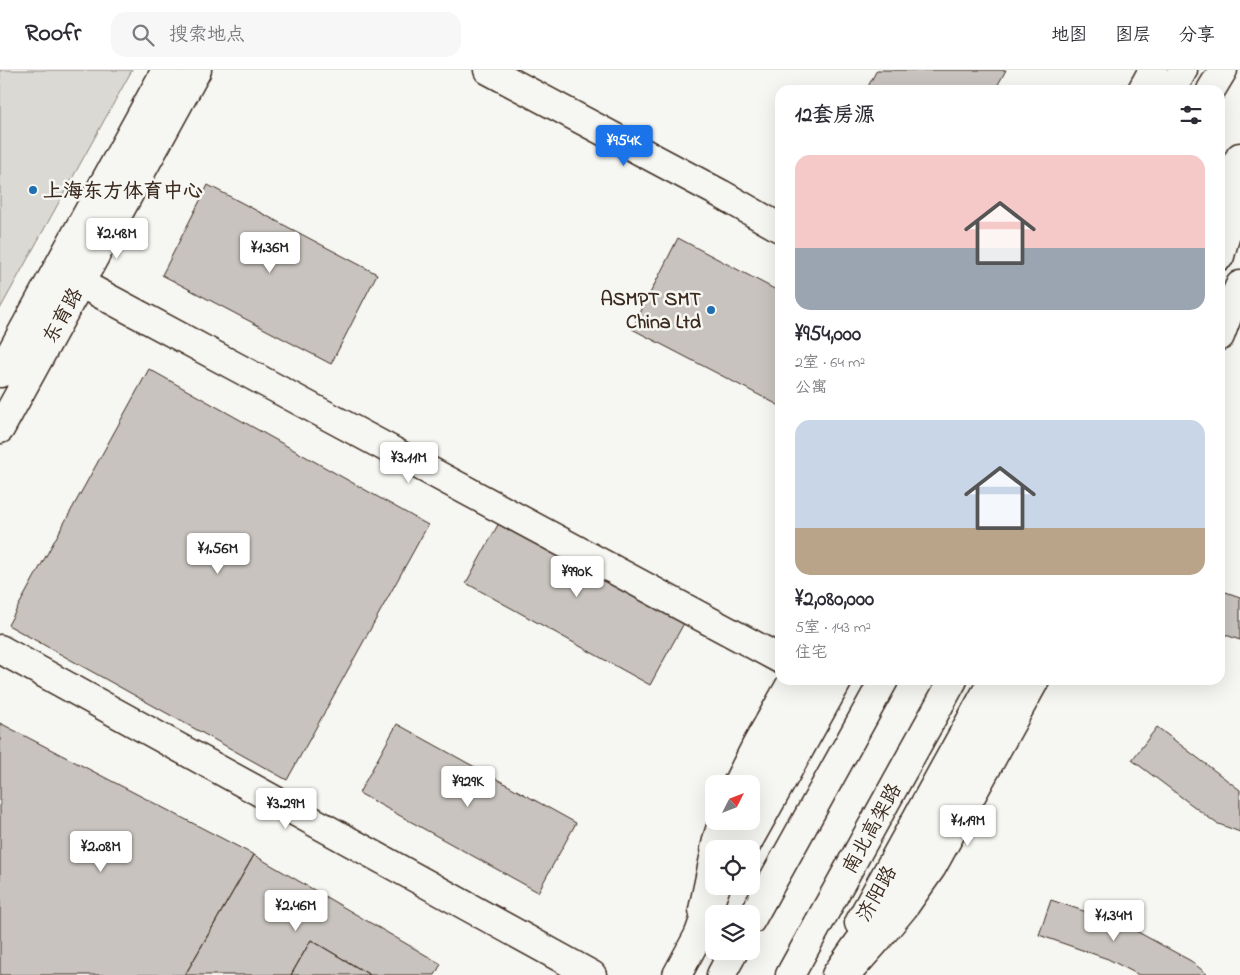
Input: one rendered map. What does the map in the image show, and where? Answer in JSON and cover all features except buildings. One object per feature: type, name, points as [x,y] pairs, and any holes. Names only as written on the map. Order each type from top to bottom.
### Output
[{"type":"main road","name":"东育路","points":[[0,373],[166,70]]},
{"type":"main road","name":"东育路","points":[[0,429],[197,70]]},
{"type":"main road","points":[[488,70],[721,194],[775,225]]},
{"type":"main road","points":[[1145,85],[1153,70]]},
{"type":"main road","points":[[1175,85],[1183,70]]},
{"type":"main road","points":[[1214,85],[1223,70]]},
{"type":"main road","points":[[1225,184],[1240,157]]},
{"type":"main road","points":[[1225,237],[1240,180]]},
{"type":"main road","points":[[1225,254],[1240,226]]},
{"type":"main road","points":[[55,272],[80,283],[775,656]]},
{"type":"main road","points":[[1225,323],[1240,286]]},
{"type":"main road","points":[[0,649],[592,975]]},
{"type":"main road","points":[[742,775],[790,685]]},
{"type":"main road","points":[[760,786],[815,685]]},
{"type":"main road","points":[[749,840],[835,685]]},
{"type":"main road","points":[[759,905],[881,685]]},
{"type":"main road","name":"南北高架路","points":[[790,975],[950,685]]},
{"type":"main road","name":"济阳路","points":[[830,975],[990,685]]},
{"type":"main road","points":[[836,975],[914,860],[1008,685]]},
{"type":"main road","points":[[845,975],[893,921],[932,868],[1032,685]]},
{"type":"main road","points":[[699,934],[707,895]]},
{"type":"main road","points":[[699,934],[713,895]]},
{"type":"main road","points":[[677,975],[719,895]]},
{"type":"main road","points":[[721,975],[729,960]]},
{"type":"shaded area","name":"上海东方体育中心","points":[[0,70],[132,70],[0,309]]},
{"type":"place","name":"上海东方体育中心","points":[[33,190]]},
{"type":"place","name":"ASMPT SMT China Ltd","points":[[711,310]]}]
